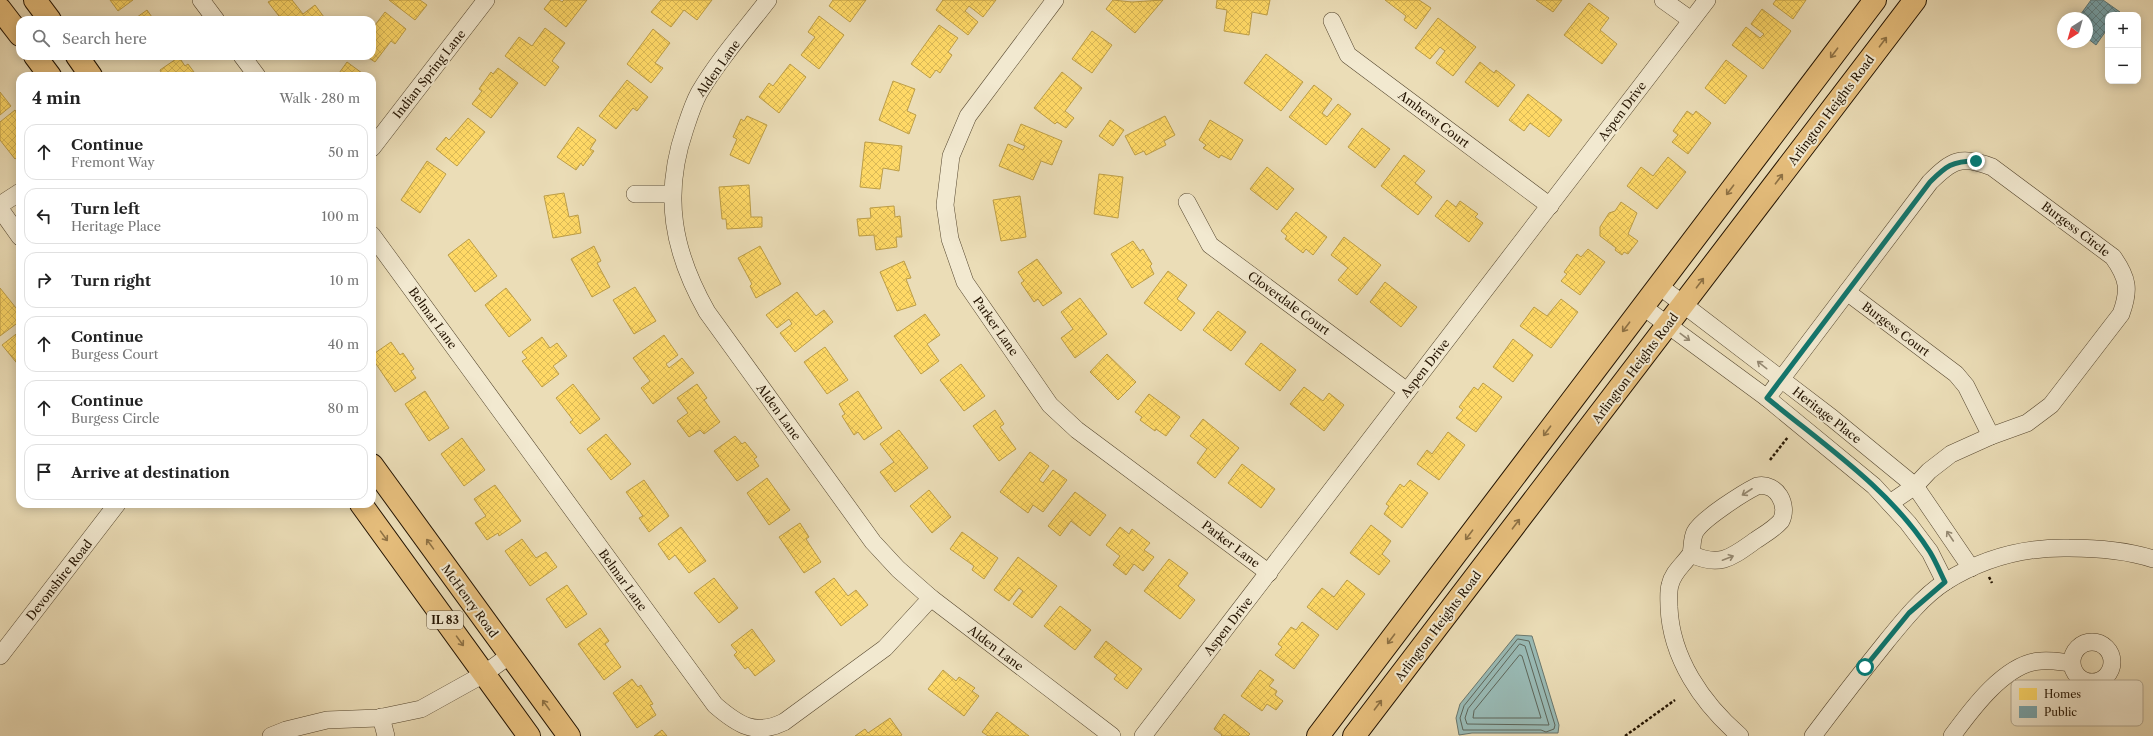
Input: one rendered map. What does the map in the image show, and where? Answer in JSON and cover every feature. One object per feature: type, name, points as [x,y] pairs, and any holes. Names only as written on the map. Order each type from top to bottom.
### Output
[{"type":"main road","points":[[35,0],[47,16]]},
{"type":"main road","points":[[1318,736],[1875,0]]},
{"type":"main road","name":"Arlington Heights Road","points":[[1354,736],[1914,0]]},
{"type":"main road","points":[[0,9],[16,30]]},
{"type":"main road","points":[[38,60],[47,72]]},
{"type":"main road","points":[[79,60],[88,72]]},
{"type":"main road","name":"McHenry Road","points":[[376,471],[569,736]]},
{"type":"main road","name":"IL 83","points":[[364,508],[529,736]]},
{"type":"street","points":[[201,0],[213,16]]},
{"type":"street","name":"Indian Spring Lane","points":[[376,143],[486,0]]},
{"type":"street","name":"Alden Lane","points":[[768,0],[699,94],[676,153],[671,194],[674,228],[681,257],[694,288],[707,312],[873,542],[898,569],[931,598],[1112,736]]},
{"type":"street","name":"Parker Lane","points":[[1055,0],[968,116],[951,156],[945,205],[950,238],[965,282],[1056,410],[1077,430],[1269,573]]},
{"type":"street","points":[[1663,0],[1691,20]]},
{"type":"street","name":"Aspen Drive","points":[[1143,736],[1707,0]]},
{"type":"street","name":"Amherst Court","points":[[1332,21],[1348,55],[1550,206]]},
{"type":"street","points":[[245,60],[254,72]]},
{"type":"street","name":"Burgess Circle","points":[[1848,292],[1930,182],[1947,166],[1962,161],[1976,161],[1992,167],[2113,257],[2122,270],[2127,284],[2127,299],[2121,314],[2051,405],[2027,423],[1991,436],[1951,454],[1929,470],[1915,486],[1890,503]]},
{"type":"street","points":[[635,194],[671,194]]},
{"type":"street","points":[[0,205],[16,195]]},
{"type":"street","name":"Cloverdale Court","points":[[1187,202],[1210,245],[1407,391]]},
{"type":"street","points":[[0,209],[16,228]]},
{"type":"street","name":"Belmar Lane","points":[[376,240],[715,706],[751,733],[772,728],[784,722],[885,648],[931,598]]},
{"type":"street","name":"Heritage Place","points":[[1658,285],[1782,380],[1915,486],[1971,568]]},
{"type":"street","points":[[1767,398],[1848,292]]},
{"type":"street","name":"Burgess Court","points":[[1848,292],[1956,374],[1966,386],[1991,436]]},
{"type":"street","name":"Heritage Place","points":[[1642,306],[1767,398],[1874,486],[1890,503],[1930,552],[1945,582]]},
{"type":"street","points":[[1691,554],[1700,558],[1716,561],[1732,557],[1781,521],[1784,508],[1780,496],[1767,486],[1757,486],[1698,527],[1692,538],[1691,554],[1678,568],[1669,587],[1669,614],[1674,638],[1685,666],[1700,693],[1713,711],[1740,736]]},
{"type":"street","name":"Devonshire Road","points":[[0,656],[114,508]]},
{"type":"street","points":[[1813,736],[1909,613],[1945,582],[1971,568],[1989,559],[2019,551],[2054,547],[2100,548],[2138,554],[2153,559]]},
{"type":"street","points":[[271,736],[286,730],[327,720],[382,717],[421,709],[484,674],[510,656]]},
{"type":"street","points":[[1952,736],[1994,685],[2017,668],[2039,661],[2071,663]]},
{"type":"street","points":[[382,717],[386,736]]},
{"type":"path","points":[[1770,460],[1788,436]]},
{"type":"path","points":[[1625,736],[1675,700]]},
{"type":"water","points":[[1516,635],[1532,636],[1559,725],[1558,733],[1472,733],[1459,735],[1456,718],[1460,704]]},
{"type":"building: Homes","points":[[110,0],[133,0],[118,11]]},
{"type":"building: Homes","points":[[272,0],[292,0],[303,14],[315,5],[323,16],[279,16],[268,2]]},
{"type":"building: Homes","points":[[389,0],[420,0],[427,5],[415,20]]},
{"type":"building: Homes","points":[[551,0],[559,0],[562,2],[564,0],[587,0],[566,27],[544,9]]},
{"type":"building: Homes","points":[[661,0],[712,0],[697,20],[684,10],[671,27],[651,12]]},
{"type":"building: Homes","points":[[833,0],[866,0],[850,22],[829,6]]},
{"type":"building: Homes","points":[[943,0],[996,0],[983,17],[969,6],[965,11],[978,22],[968,35],[936,10]]},
{"type":"building: Homes","points":[[1113,0],[1132,2],[1163,0],[1135,33],[1106,9]]},
{"type":"building: Homes","points":[[1217,0],[1270,0],[1267,15],[1252,12],[1249,35],[1224,31],[1227,10],[1216,8]]},
{"type":"building: Homes","points":[[1385,0],[1419,0],[1431,8],[1416,29],[1404,20],[1406,16]]},
{"type":"building: Homes","points":[[1536,0],[1562,0],[1553,12]]},
{"type":"building: Homes","points":[[1776,0],[1806,0],[1793,19],[1773,4]]},
{"type":"building: Homes","points":[[1589,3],[1609,18],[1600,30],[1617,44],[1602,64],[1564,35]]},
{"type":"building: Homes","points":[[1762,9],[1791,31],[1763,69],[1732,45],[1746,27],[1760,38],[1764,34],[1751,24]]},
{"type":"building: Homes","points":[[147,10],[151,16],[139,16]]},
{"type":"building: Homes","points":[[385,12],[406,29],[395,44],[391,41],[375,62],[372,60],[376,60],[376,24]]},
{"type":"building: Homes","points":[[819,16],[844,35],[819,69],[801,55],[815,37],[808,32]]},
{"type":"building: Homes","points":[[1438,18],[1476,47],[1453,76],[1436,63],[1445,51],[1440,47],[1430,59],[1415,48]]},
{"type":"building: Homes","points":[[939,25],[958,38],[948,52],[952,55],[940,73],[936,70],[930,78],[911,64]]},
{"type":"building: Homes","points":[[545,28],[565,43],[552,61],[559,67],[545,86],[505,56],[519,37],[532,46]]},
{"type":"building: Homes","points":[[653,29],[670,43],[655,63],[663,68],[651,83],[627,64]]},
{"type":"building: Homes","points":[[1092,31],[1112,45],[1092,73],[1072,59]]},
{"type":"building: Homes","points":[[1266,54],[1303,82],[1281,111],[1244,83]]},
{"type":"building: Homes","points":[[175,60],[181,60],[185,66],[188,64],[194,72],[161,72],[160,70]]},
{"type":"building: Homes","points":[[1726,60],[1747,76],[1725,104],[1705,88]]},
{"type":"building: Homes","points":[[347,62],[361,72],[340,72]]},
{"type":"building: Homes","points":[[1480,62],[1494,73],[1496,70],[1515,85],[1498,107],[1465,82]]},
{"type":"building: Homes","points":[[790,64],[806,77],[779,113],[759,97],[769,83],[773,86]]},
{"type":"building: Homes","points":[[498,68],[518,83],[491,118],[472,104],[482,91],[479,89],[491,72],[493,74]]},
{"type":"building: Homes","points":[[1062,72],[1082,88],[1065,111],[1074,118],[1066,128],[1057,122],[1055,124],[1034,108]]},
{"type":"building: Homes","points":[[627,80],[648,97],[637,111],[633,108],[616,129],[599,116]]},
{"type":"building: Homes","points":[[893,81],[915,89],[907,111],[916,115],[909,134],[879,120]]},
{"type":"building: Homes","points":[[1314,85],[1332,99],[1322,113],[1327,117],[1338,104],[1351,114],[1326,145],[1289,117]]},
{"type":"building: Homes","points":[[0,92],[11,106],[0,115]]},
{"type":"building: Homes","points":[[1528,94],[1562,120],[1549,137],[1530,123],[1524,131],[1509,120]]},
{"type":"building: Homes","points":[[15,110],[15,159],[0,140],[0,122]]},
{"type":"building: Homes","points":[[1687,111],[1693,115],[1696,111],[1711,123],[1688,154],[1672,142],[1678,135],[1673,131]]},
{"type":"building: Homes","points":[[747,116],[767,125],[749,164],[730,155],[737,139],[733,137],[741,119],[744,121]]},
{"type":"building: Homes","points":[[1165,116],[1175,135],[1164,141],[1166,145],[1146,155],[1144,151],[1135,155],[1125,136]]},
{"type":"building: Homes","points":[[468,118],[485,132],[457,166],[436,149],[446,137],[449,140]]},
{"type":"building: Homes","points":[[1110,120],[1124,130],[1113,146],[1099,136]]},
{"type":"building: Homes","points":[[1210,120],[1243,140],[1231,160],[1221,155],[1219,158],[1203,148],[1206,145],[1199,140]]},
{"type":"building: Homes","points":[[1021,124],[1062,141],[1052,165],[1041,161],[1033,180],[999,166],[1008,144],[1023,150],[1025,146],[1014,141]]},
{"type":"building: Homes","points":[[578,127],[596,140],[590,149],[594,151],[583,166],[581,163],[576,170],[557,157]]},
{"type":"building: Homes","points":[[1362,128],[1390,149],[1375,168],[1348,147]]},
{"type":"building: Homes","points":[[865,142],[902,146],[899,171],[883,168],[880,189],[860,187]]},
{"type":"building: Homes","points":[[1404,155],[1425,171],[1415,183],[1432,197],[1418,215],[1381,186]]},
{"type":"building: Homes","points":[[1668,157],[1686,172],[1657,209],[1627,186],[1641,167],[1653,176]]},
{"type":"building: Homes","points":[[427,161],[446,174],[420,213],[401,200]]},
{"type":"building: Homes","points":[[1267,167],[1294,189],[1277,210],[1250,189]]},
{"type":"building: Homes","points":[[1099,174],[1123,177],[1118,218],[1094,214]]},
{"type":"building: Homes","points":[[749,185],[751,217],[762,217],[762,227],[727,229],[726,219],[722,219],[719,187]]},
{"type":"building: Homes","points":[[564,193],[569,217],[578,215],[581,233],[553,238],[544,196]]},
{"type":"building: Homes","points":[[1020,196],[1026,237],[1001,241],[993,200]]},
{"type":"building: Homes","points":[[1447,200],[1456,207],[1460,201],[1478,214],[1475,217],[1483,223],[1469,242],[1435,216]]},
{"type":"building: Homes","points":[[1621,202],[1637,213],[1628,234],[1638,241],[1628,254],[1624,252],[1622,255],[1615,250],[1616,248],[1600,236],[1600,227],[1609,213],[1615,211]]},
{"type":"building: Homes","points":[[894,206],[895,217],[900,216],[902,237],[896,237],[897,247],[876,250],[874,235],[859,236],[857,219],[871,218],[870,208]]},
{"type":"building: Homes","points":[[1296,212],[1327,237],[1313,255],[1306,249],[1303,253],[1285,239],[1287,236],[1281,231]]},
{"type":"building: Homes","points":[[1344,237],[1381,265],[1357,295],[1338,280],[1348,268],[1331,255]]},
{"type":"building: Homes","points":[[469,239],[497,276],[475,292],[448,255]]},
{"type":"building: Homes","points":[[1133,241],[1140,251],[1143,249],[1152,264],[1150,266],[1154,274],[1132,288],[1111,254]]},
{"type":"building: Homes","points":[[594,246],[601,261],[597,263],[610,287],[592,297],[571,259]]},
{"type":"building: Homes","points":[[760,246],[781,284],[756,298],[750,286],[752,284],[738,258]]},
{"type":"building: Homes","points":[[1588,249],[1605,262],[1580,295],[1561,281],[1567,274],[1564,272],[1577,254],[1581,257]]},
{"type":"building: Homes","points":[[1037,259],[1062,293],[1043,306],[1038,299],[1034,302],[1021,283],[1024,281],[1018,272]]},
{"type":"building: Homes","points":[[904,261],[911,278],[906,279],[916,305],[897,311],[880,272]]},
{"type":"building: Homes","points":[[1168,271],[1187,285],[1177,299],[1195,313],[1181,331],[1144,303]]},
{"type":"building: Homes","points":[[1385,282],[1417,307],[1401,327],[1370,302]]},
{"type":"building: Homes","points":[[635,287],[656,321],[634,334],[613,300]]},
{"type":"building: Homes","points":[[0,288],[16,308],[16,324],[0,336]]},
{"type":"building: Homes","points":[[506,288],[531,320],[509,337],[485,305]]},
{"type":"building: Homes","points":[[797,292],[816,316],[824,310],[833,322],[795,352],[780,333],[792,324],[789,319],[777,328],[766,315]]},
{"type":"building: Homes","points":[[1080,298],[1107,334],[1075,358],[1061,338],[1073,329],[1061,312]]},
{"type":"building: Homes","points":[[1561,299],[1578,312],[1551,348],[1520,326],[1534,307],[1547,316]]},
{"type":"building: Homes","points":[[1218,311],[1246,332],[1231,351],[1203,330]]},
{"type":"building: Homes","points":[[925,314],[940,335],[927,344],[939,361],[921,374],[894,336]]},
{"type":"building: Homes","points":[[16,334],[16,362],[2,345]]},
{"type":"building: Homes","points":[[664,335],[678,355],[666,364],[669,368],[682,358],[694,373],[653,404],[641,388],[650,381],[633,358]]},
{"type":"building: Homes","points":[[542,337],[550,348],[557,343],[567,356],[553,366],[559,374],[542,387],[522,361],[527,358],[522,352]]},
{"type":"building: Homes","points":[[1513,339],[1533,355],[1513,382],[1493,367]]},
{"type":"building: Homes","points":[[391,342],[400,355],[403,353],[414,369],[411,371],[416,378],[395,392],[376,364],[376,352]]},
{"type":"building: Homes","points":[[1261,343],[1296,370],[1280,391],[1245,364]]},
{"type":"building: Homes","points":[[825,347],[848,380],[827,394],[804,362]]},
{"type":"building: Homes","points":[[1107,354],[1136,382],[1118,400],[1090,372]]},
{"type":"building: Homes","points":[[961,364],[985,396],[964,411],[940,380]]},
{"type":"building: Homes","points":[[1483,383],[1502,397],[1476,432],[1456,418],[1463,410],[1459,407],[1474,387],[1478,390]]},
{"type":"building: Homes","points":[[573,384],[600,419],[580,434],[570,422],[573,420],[556,398]]},
{"type":"building: Homes","points":[[697,384],[707,398],[704,400],[720,422],[704,434],[700,430],[689,437],[677,421],[688,413],[677,398]]},
{"type":"building: Homes","points":[[1304,387],[1323,401],[1329,393],[1344,405],[1324,431],[1290,404]]},
{"type":"building: Homes","points":[[425,391],[449,428],[429,441],[405,404]]},
{"type":"building: Homes","points":[[858,391],[882,428],[864,440],[858,432],[854,435],[842,416],[845,414],[839,404]]},
{"type":"building: Homes","points":[[1149,394],[1180,417],[1166,436],[1156,429],[1155,431],[1140,420],[1142,417],[1135,412]]},
{"type":"building: Homes","points":[[995,410],[1004,424],[1000,427],[1016,449],[999,461],[973,426]]},
{"type":"building: Homes","points":[[1203,419],[1239,448],[1215,478],[1197,463],[1207,449],[1190,436]]},
{"type":"building: Homes","points":[[899,430],[928,468],[895,492],[880,472],[894,462],[880,444]]},
{"type":"building: Homes","points":[[1448,432],[1465,445],[1439,480],[1417,464],[1427,450],[1432,454]]},
{"type":"building: Homes","points":[[606,434],[631,464],[611,480],[587,449]]},
{"type":"building: Homes","points":[[735,436],[742,444],[745,442],[757,457],[754,459],[759,466],[737,481],[714,451]]},
{"type":"building: Homes","points":[[462,438],[485,470],[464,486],[441,454]]},
{"type":"building: Homes","points":[[1030,452],[1049,466],[1039,480],[1043,483],[1053,470],[1067,480],[1043,512],[1033,505],[1028,513],[1000,492]]},
{"type":"building: Homes","points":[[1242,464],[1275,489],[1261,508],[1228,483]]},
{"type":"building: Homes","points":[[767,478],[790,510],[769,525],[747,493]]},
{"type":"building: Homes","points":[[644,480],[669,516],[649,532],[639,518],[643,516],[626,492]]},
{"type":"building: Homes","points":[[1410,480],[1428,493],[1402,528],[1384,514],[1389,506],[1386,504],[1400,484],[1404,487]]},
{"type":"building: Homes","points":[[495,485],[521,521],[499,536],[498,533],[487,540],[475,523],[486,516],[474,499]]},
{"type":"building: Homes","points":[[929,490],[951,517],[932,533],[910,506]]},
{"type":"building: Homes","points":[[1075,492],[1106,515],[1090,536],[1071,521],[1060,536],[1048,526]]},
{"type":"building: Homes","points":[[800,523],[809,537],[806,539],[821,562],[804,573],[779,537]]},
{"type":"building: Homes","points":[[1371,525],[1391,541],[1382,554],[1390,561],[1379,575],[1350,553]]},
{"type":"building: Homes","points":[[681,527],[706,561],[689,573],[675,555],[669,560],[658,544]]},
{"type":"building: Homes","points":[[1120,527],[1129,534],[1132,529],[1150,543],[1144,550],[1154,557],[1143,571],[1134,564],[1126,575],[1113,565],[1120,556],[1106,545]]},
{"type":"building: Homes","points":[[962,532],[998,558],[984,579],[972,570],[974,566],[950,549]]},
{"type":"building: Homes","points":[[522,539],[536,558],[546,552],[557,567],[530,586],[505,551]]},
{"type":"building: Homes","points":[[1018,557],[1057,586],[1032,618],[1013,604],[1023,591],[1019,588],[1009,601],[994,590]]},
{"type":"building: Homes","points":[[1169,559],[1188,573],[1178,586],[1195,600],[1180,619],[1144,591]]},
{"type":"building: Homes","points":[[714,578],[738,608],[719,623],[694,593]]},
{"type":"building: Homes","points":[[834,578],[848,596],[856,590],[868,605],[841,626],[815,592]]},
{"type":"building: Homes","points":[[1347,580],[1365,594],[1337,630],[1307,607],[1322,588],[1334,597]]},
{"type":"building: Homes","points":[[567,585],[587,614],[566,628],[546,599]]},
{"type":"building: Homes","points":[[1060,606],[1091,630],[1075,650],[1044,626]]},
{"type":"building: Homes","points":[[1302,622],[1319,635],[1294,669],[1275,655],[1282,647],[1278,644],[1291,627],[1296,630]]},
{"type":"building: Homes","points":[[600,628],[609,641],[605,644],[621,667],[604,680],[578,644]]},
{"type":"building: Homes","points":[[752,629],[775,661],[755,676],[748,667],[745,669],[734,655],[737,652],[731,645]]},
{"type":"building: Homes","points":[[1106,641],[1142,669],[1127,689],[1114,679],[1117,675],[1094,657]]},
{"type":"building: Homes","points":[[943,670],[956,681],[959,677],[975,688],[972,691],[979,696],[964,716],[928,689]]},
{"type":"building: Homes","points":[[1260,670],[1274,680],[1269,686],[1277,691],[1275,695],[1283,701],[1276,710],[1267,704],[1262,711],[1241,696]]},
{"type":"building: Homes","points":[[632,679],[638,687],[641,685],[653,704],[650,705],[656,715],[637,728],[613,693]]},
{"type":"building: Homes","points":[[997,712],[1029,736],[988,736],[982,732]]},
{"type":"building: Homes","points":[[1224,714],[1250,734],[1248,736],[1221,736],[1222,735],[1214,729]]},
{"type":"building: Homes","points":[[890,718],[902,735],[855,736],[865,729],[868,733]]},
{"type":"building: Homes","points":[[662,730],[667,736],[654,736]]},
{"type":"building: Public","points":[[2091,0],[2103,0],[2120,12],[2105,12],[2105,32],[2096,45],[2093,43],[2093,12],[2082,12]]},
{"type":"route","points":[[1865,667],[1909,613],[1945,582],[1930,552],[1908,523],[1874,486],[1767,398],[1930,182],[1947,166],[1962,161],[1976,161]]}]
